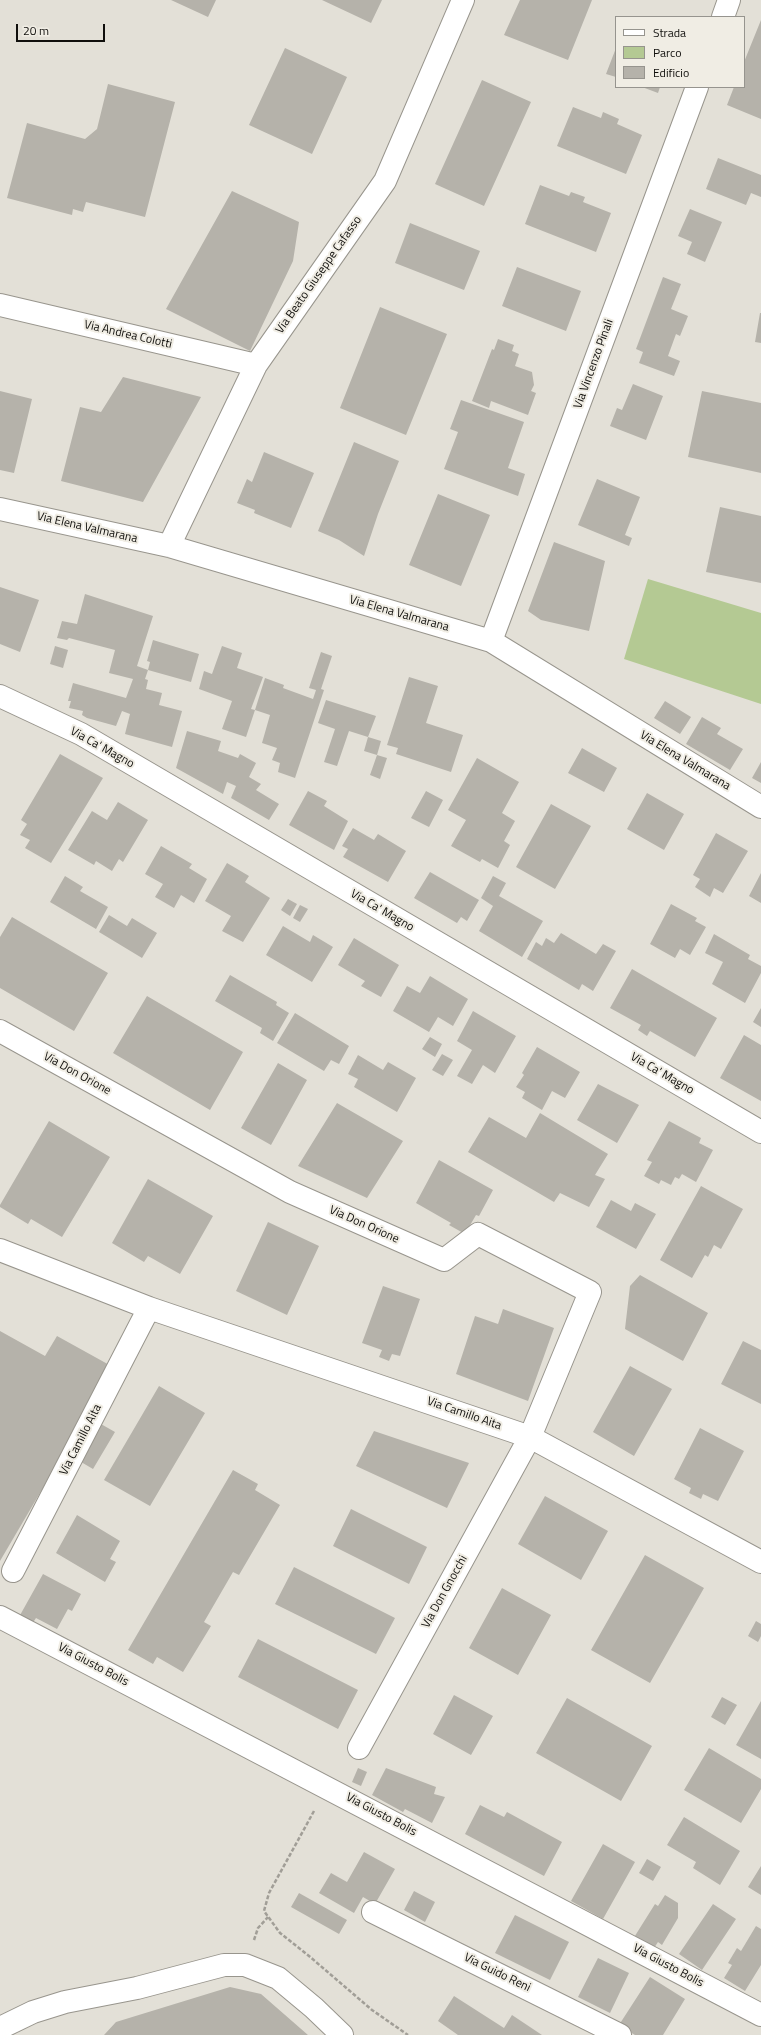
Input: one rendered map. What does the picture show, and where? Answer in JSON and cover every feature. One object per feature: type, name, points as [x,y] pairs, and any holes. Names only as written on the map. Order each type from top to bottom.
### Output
[{"type":"street","name":"Via Beato Giuseppe Cafasso","points":[[169,546],[256,365],[385,181],[463,0]]},
{"type":"street","points":[[723,16],[729,0]]},
{"type":"street","name":"Via Vincenzo Pinali","points":[[491,641],[697,88]]},
{"type":"street","name":"Via Andrea Colotti","points":[[0,305],[256,365]]},
{"type":"street","name":"Via Elena Valmarana","points":[[0,509],[169,546],[491,641],[761,807]]},
{"type":"street","name":"Via Ca' Magno","points":[[0,696],[81,734],[761,1132]]},
{"type":"street","name":"Via Don Orione","points":[[0,1031],[290,1192],[444,1260],[478,1234],[590,1292],[530,1437]]},
{"type":"street","name":"Via Camillo Aita","points":[[0,1250],[149,1308],[530,1437],[761,1562]]},
{"type":"street","name":"Via Camillo Aita","points":[[14,1571],[149,1308]]},
{"type":"street","name":"Via Don Gnocchi","points":[[359,1748],[530,1437]]},
{"type":"street","name":"Via Giusto Bolis","points":[[0,1617],[761,2015]]},
{"type":"street","name":"Via Guido Reni","points":[[373,1912],[620,2035]]},
{"type":"street","points":[[0,2028],[33,2012],[64,2002],[137,1988],[224,1965],[245,1965],[278,1978],[314,2008],[342,2035]]},
{"type":"path","points":[[316,1807],[269,1893],[264,1911],[280,1933],[372,2010],[408,2035]]},
{"type":"path","points":[[252,1946],[258,1928],[268,1917]]},
{"type":"green space","points":[[648,579],[761,613],[761,704],[624,659]]},
{"type":"building","points":[[171,0],[216,0],[208,17]]},
{"type":"building","points":[[322,0],[382,0],[371,23]]},
{"type":"building","points":[[520,0],[592,0],[568,60],[504,35]]},
{"type":"building","points":[[761,20],[761,119],[727,105],[734,88],[745,88],[745,60]]},
{"type":"building","points":[[285,48],[347,77],[312,154],[249,125]]},
{"type":"building","points":[[615,51],[615,77],[606,74]]},
{"type":"building","points":[[482,80],[531,102],[484,206],[435,184]]},
{"type":"building","points":[[108,84],[175,102],[145,217],[86,202],[83,212],[73,209],[72,215],[7,198],[27,123],[85,139],[97,129]]},
{"type":"building","points":[[645,88],[660,88],[658,93]]},
{"type":"building","points":[[573,107],[601,118],[603,112],[619,119],[617,124],[642,135],[626,174],[557,146]]},
{"type":"building","points":[[718,158],[761,175],[761,197],[751,193],[746,205],[706,189]]},
{"type":"building","points":[[540,185],[569,196],[571,192],[585,197],[583,202],[611,213],[596,252],[525,224]]},
{"type":"building","points":[[232,191],[299,222],[293,261],[250,351],[166,309]]},
{"type":"building","points":[[690,209],[722,222],[705,262],[687,254],[692,242],[678,236]]},
{"type":"building","points":[[410,223],[480,251],[464,290],[395,263]]},
{"type":"building","points":[[517,267],[581,291],[566,331],[502,306]]},
{"type":"building","points":[[663,277],[681,284],[671,309],[688,316],[680,336],[676,334],[668,356],[680,361],[674,376],[639,363],[643,352],[636,349]]},
{"type":"building","points":[[380,307],[447,334],[406,435],[340,408]]},
{"type":"building","points":[[761,313],[761,343],[755,342]]},
{"type":"building","points":[[498,339],[514,345],[512,351],[519,354],[515,366],[532,372],[534,385],[531,391],[536,393],[528,415],[491,401],[489,408],[472,401],[492,349],[494,350]]},
{"type":"building","points":[[123,377],[201,397],[143,502],[61,481],[80,407],[101,412]]},
{"type":"building","points":[[633,384],[663,396],[646,440],[610,426],[617,408],[622,410]]},
{"type":"building","points":[[0,391],[32,399],[14,473],[0,470]]},
{"type":"building","points":[[702,391],[761,403],[761,473],[688,457]]},
{"type":"building","points":[[461,400],[524,422],[508,468],[525,474],[518,496],[444,469],[458,432],[450,429]]},
{"type":"building","points":[[354,442],[399,461],[378,514],[364,556],[339,540],[318,531]]},
{"type":"building","points":[[264,452],[314,473],[291,528],[254,513],[255,510],[237,503],[247,479],[252,482]]},
{"type":"building","points":[[597,479],[640,497],[625,535],[632,538],[629,546],[578,525]]},
{"type":"building","points":[[438,494],[490,515],[461,586],[409,565]]},
{"type":"building","points":[[720,507],[761,516],[761,583],[706,572]]},
{"type":"building","points":[[554,542],[605,561],[589,631],[541,620],[528,611]]},
{"type":"building","points":[[0,587],[39,600],[20,652],[0,644]]},
{"type":"building","points":[[85,594],[153,616],[137,666],[148,670],[145,679],[148,680],[146,689],[162,693],[159,705],[182,711],[172,747],[125,734],[130,714],[122,711],[116,726],[87,718],[82,715],[83,711],[69,708],[71,701],[68,701],[73,683],[126,698],[133,679],[109,673],[115,650],[69,638],[67,640],[57,638],[62,621],[77,624]]},
{"type":"building","points":[[153,640],[199,654],[191,682],[148,670],[150,662],[147,661]]},
{"type":"building","points":[[55,646],[68,650],[63,668],[50,664]]},
{"type":"building","points":[[222,646],[242,653],[237,668],[263,677],[251,709],[255,710],[246,737],[222,729],[232,701],[199,689],[204,671],[212,674]]},
{"type":"building","points":[[321,652],[332,656],[321,689],[324,690],[295,778],[278,772],[280,763],[272,760],[277,748],[262,743],[270,715],[255,710],[265,678],[284,685],[283,688],[313,699],[316,690],[309,688]]},
{"type":"building","points":[[409,677],[438,686],[426,723],[463,735],[451,772],[396,754],[398,748],[387,745]]},
{"type":"building","points":[[326,700],[376,716],[368,737],[349,731],[337,766],[324,762],[335,729],[318,723]]},
{"type":"building","points":[[665,701],[691,717],[680,734],[654,718]]},
{"type":"building","points":[[702,717],[721,728],[717,734],[743,749],[730,770],[686,744]]},
{"type":"building","points":[[187,731],[221,741],[218,751],[238,758],[240,754],[256,763],[249,777],[261,784],[256,790],[279,804],[269,820],[231,798],[236,786],[227,782],[223,794],[176,768]]},
{"type":"building","points":[[368,737],[381,741],[377,755],[364,751]]},
{"type":"building","points":[[582,748],[617,768],[604,792],[568,773]]},
{"type":"building","points":[[60,754],[103,778],[51,863],[25,848],[30,840],[20,835],[27,824],[21,820]]},
{"type":"building","points":[[377,755],[387,758],[380,779],[370,775]]},
{"type":"building","points":[[477,758],[519,782],[502,813],[515,821],[504,841],[510,845],[498,868],[482,859],[480,862],[451,846],[466,820],[448,810]]},
{"type":"building","points":[[761,762],[761,783],[752,778]]},
{"type":"building","points":[[308,791],[327,801],[324,806],[348,821],[334,850],[289,825]]},
{"type":"building","points":[[426,791],[443,800],[429,827],[411,818]]},
{"type":"building","points":[[647,793],[684,814],[664,850],[627,829]]},
{"type":"building","points":[[118,802],[148,820],[123,862],[119,859],[112,871],[96,861],[94,865],[68,850],[92,811],[107,820]]},
{"type":"building","points":[[551,804],[591,826],[555,889],[516,867]]},
{"type":"building","points":[[353,828],[374,840],[378,834],[406,851],[388,882],[343,857],[348,849],[342,846]]},
{"type":"building","points":[[716,833],[748,851],[723,893],[714,888],[710,897],[695,887],[700,879],[693,875]]},
{"type":"building","points":[[161,846],[192,864],[189,868],[207,879],[194,903],[181,895],[174,908],[155,897],[163,884],[145,874]]},
{"type":"building","points":[[227,863],[249,876],[245,882],[270,898],[243,942],[222,931],[231,916],[205,901]]},
{"type":"building","points":[[430,872],[479,900],[467,921],[461,917],[457,923],[414,898]]},
{"type":"building","points":[[761,873],[761,903],[749,896]]},
{"type":"building","points":[[65,876],[83,887],[80,891],[108,907],[96,929],[50,902]]},
{"type":"building","points":[[493,876],[506,883],[499,896],[543,921],[522,957],[479,931],[493,906],[481,898]]},
{"type":"building","points":[[288,899],[297,904],[290,916],[281,910]]},
{"type":"building","points":[[671,904],[697,918],[695,921],[706,927],[690,955],[680,949],[675,958],[650,944]]},
{"type":"building","points":[[300,905],[308,909],[300,922],[293,918]]},
{"type":"building","points":[[109,915],[127,926],[132,918],[157,933],[142,958],[99,932]]},
{"type":"building","points":[[12,917],[108,973],[74,1031],[0,988],[0,937]]},
{"type":"building","points":[[283,926],[310,942],[313,935],[333,947],[312,982],[266,955]]},
{"type":"building","points":[[561,933],[596,954],[603,944],[616,951],[593,991],[582,984],[579,990],[527,959],[536,942],[542,946],[546,938],[554,943]]},
{"type":"building","points":[[714,934],[750,955],[748,959],[761,966],[761,973],[745,1003],[712,984],[723,962],[705,953]]},
{"type":"building","points":[[354,938],[399,965],[381,997],[361,986],[365,981],[338,965]]},
{"type":"building","points":[[632,969],[717,1018],[695,1057],[650,1031],[647,1036],[638,1030],[641,1025],[610,1008]]},
{"type":"building","points":[[230,975],[277,1002],[276,1005],[289,1013],[273,1041],[260,1033],[262,1028],[215,1001]]},
{"type":"building","points":[[430,976],[468,999],[453,1026],[438,1017],[429,1032],[393,1011],[407,986],[420,993]]},
{"type":"building","points":[[147,996],[243,1052],[210,1110],[113,1053]]},
{"type":"building","points":[[761,1008],[761,1027],[753,1022]]},
{"type":"building","points":[[473,1011],[516,1036],[495,1073],[483,1065],[472,1084],[457,1076],[472,1050],[457,1041]]},
{"type":"building","points":[[295,1013],[349,1046],[339,1064],[331,1060],[324,1071],[277,1043]]},
{"type":"building","points":[[744,1035],[761,1045],[761,1101],[720,1078]]},
{"type":"building","points":[[430,1037],[442,1044],[435,1057],[422,1049]]},
{"type":"building","points":[[537,1047],[580,1072],[565,1098],[552,1091],[542,1110],[522,1098],[525,1092],[516,1087],[524,1075],[522,1073]]},
{"type":"building","points":[[442,1054],[453,1060],[443,1076],[432,1070]]},
{"type":"building","points":[[358,1055],[383,1070],[388,1062],[416,1078],[397,1112],[354,1087],[358,1079],[348,1074]]},
{"type":"building","points":[[278,1063],[307,1080],[271,1145],[241,1128]]},
{"type":"building","points":[[598,1084],[639,1105],[617,1143],[577,1120]]},
{"type":"building","points":[[337,1103],[403,1141],[367,1198],[298,1166]]},
{"type":"building","points":[[540,1113],[608,1154],[595,1175],[605,1179],[589,1207],[560,1193],[554,1202],[468,1152],[489,1117],[526,1138]]},
{"type":"building","points":[[49,1121],[110,1157],[62,1237],[31,1219],[28,1224],[0,1207]]},
{"type":"building","points":[[669,1121],[701,1138],[699,1143],[713,1150],[696,1182],[682,1174],[679,1179],[675,1177],[671,1185],[661,1180],[659,1184],[644,1176],[652,1162],[647,1160]]},
{"type":"building","points":[[439,1160],[493,1190],[479,1216],[476,1215],[465,1234],[449,1225],[451,1223],[416,1203]]},
{"type":"building","points":[[148,1179],[213,1216],[180,1274],[148,1256],[144,1262],[112,1243]]},
{"type":"building","points":[[701,1186],[743,1209],[721,1249],[714,1245],[708,1257],[705,1255],[692,1278],[660,1260]]},
{"type":"building","points":[[611,1200],[631,1211],[635,1203],[656,1214],[636,1249],[596,1227]]},
{"type":"building","points":[[268,1222],[319,1246],[287,1315],[236,1291]]},
{"type":"building","points":[[640,1275],[708,1313],[683,1361],[625,1329],[630,1286]]},
{"type":"building","points":[[383,1286],[420,1299],[400,1356],[392,1354],[389,1361],[379,1357],[382,1350],[362,1343]]},
{"type":"building","points":[[503,1309],[554,1328],[528,1401],[456,1374],[475,1316],[498,1324]]},
{"type":"building","points":[[0,1331],[45,1356],[57,1336],[113,1367],[85,1415],[115,1432],[93,1469],[64,1452],[0,1561]]},
{"type":"building","points":[[743,1341],[761,1350],[761,1404],[721,1384]]},
{"type":"building","points":[[630,1366],[672,1389],[634,1456],[593,1432]]},
{"type":"building","points":[[159,1386],[205,1413],[150,1506],[104,1480]]},
{"type":"building","points":[[700,1428],[744,1451],[718,1501],[703,1494],[701,1499],[689,1493],[691,1488],[674,1479]]},
{"type":"building","points":[[374,1431],[469,1463],[447,1508],[356,1466]]},
{"type":"building","points":[[233,1470],[258,1484],[255,1490],[280,1505],[239,1575],[233,1572],[204,1622],[211,1626],[183,1672],[157,1657],[153,1664],[128,1650]]},
{"type":"building","points":[[545,1496],[608,1531],[581,1580],[518,1544]]},
{"type":"building","points":[[351,1509],[427,1547],[409,1584],[333,1546]]},
{"type":"building","points":[[77,1515],[120,1541],[110,1559],[116,1562],[105,1582],[56,1553]]},
{"type":"building","points":[[645,1555],[704,1588],[650,1683],[591,1650]]},
{"type":"building","points":[[294,1567],[395,1618],[376,1654],[275,1604]]},
{"type":"building","points":[[43,1574],[81,1594],[72,1611],[68,1609],[57,1629],[36,1618],[32,1624],[19,1617]]},
{"type":"building","points":[[502,1588],[551,1615],[518,1675],[469,1648]]},
{"type":"building","points":[[756,1621],[761,1624],[761,1636],[758,1642],[748,1636]]},
{"type":"building","points":[[258,1639],[358,1690],[338,1729],[238,1677]]},
{"type":"building","points":[[454,1695],[493,1716],[471,1755],[433,1734]]},
{"type":"building","points":[[722,1697],[737,1705],[725,1725],[711,1717]]},
{"type":"building","points":[[567,1698],[652,1746],[621,1801],[536,1753]]},
{"type":"building","points":[[761,1701],[761,1759],[736,1745]]},
{"type":"building","points":[[709,1748],[761,1779],[761,1789],[741,1823],[684,1790]]},
{"type":"building","points":[[358,1768],[367,1772],[361,1786],[352,1782]]},
{"type":"building","points":[[386,1768],[436,1787],[434,1794],[445,1797],[432,1823],[405,1809],[403,1812],[372,1795]]},
{"type":"building","points":[[480,1805],[504,1817],[507,1812],[562,1842],[544,1876],[465,1834]]},
{"type":"building","points":[[684,1817],[740,1851],[720,1885],[693,1868],[696,1862],[667,1845]]},
{"type":"building","points":[[603,1844],[635,1862],[603,1919],[571,1901]]},
{"type":"building","points":[[364,1852],[395,1869],[375,1904],[363,1897],[354,1913],[319,1893],[331,1873],[347,1882]]},
{"type":"building","points":[[647,1859],[661,1867],[653,1881],[639,1873]]},
{"type":"building","points":[[761,1866],[761,1895],[748,1887]]},
{"type":"building","points":[[414,1891],[435,1902],[425,1922],[404,1910]]},
{"type":"building","points":[[299,1893],[347,1920],[339,1934],[291,1907]]},
{"type":"building","points":[[665,1895],[678,1903],[678,1918],[662,1945],[658,1942],[652,1951],[633,1939],[655,1904],[658,1906]]},
{"type":"building","points":[[713,1904],[736,1919],[702,1970],[679,1954]]},
{"type":"building","points":[[515,1915],[569,1942],[550,1980],[495,1953]]},
{"type":"building","points":[[756,1926],[761,1929],[761,1965],[745,1991],[724,1978],[732,1965],[728,1963],[737,1948],[741,1951]]},
{"type":"building","points":[[598,1958],[629,1973],[610,2013],[578,1997]]},
{"type":"building","points":[[650,1977],[685,1999],[663,2035],[635,2035],[619,2025]]},
{"type":"building","points":[[230,1987],[261,1994],[308,2035],[104,2035],[116,2022]]},
{"type":"building","points":[[454,1996],[504,2028],[512,2015],[542,2035],[458,2035],[438,2021]]}]
